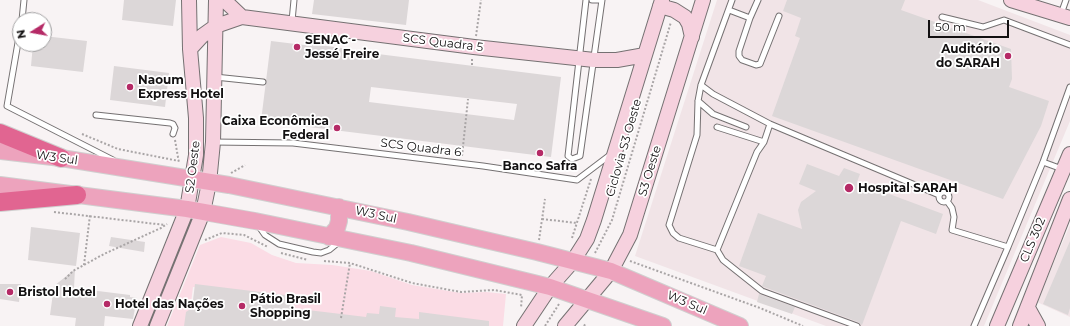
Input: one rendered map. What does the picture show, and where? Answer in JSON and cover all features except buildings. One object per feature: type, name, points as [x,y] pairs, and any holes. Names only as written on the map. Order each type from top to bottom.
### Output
[{"type":"highway","points":[[0,133],[61,158]]},
{"type":"highway","points":[[0,202],[77,195]]},
{"type":"main road","name":"S2 Oeste","points":[[140,326],[180,208],[186,178],[196,155],[197,124],[190,49],[189,0]]},
{"type":"main road","name":"S2 Oeste","points":[[157,326],[203,212],[209,182],[213,142],[216,0]]},
{"type":"main road","points":[[224,0],[242,17]]},
{"type":"main road","name":"S3 Oeste","points":[[565,326],[586,300],[612,272],[630,235],[703,0]]},
{"type":"main road","points":[[1011,0],[1065,17]]},
{"type":"main road","points":[[523,319],[573,261],[587,238],[646,56],[661,3],[685,17],[689,24],[692,37]]},
{"type":"main road","name":"SCS Quadra 5","points":[[190,49],[202,36],[216,26],[242,17],[474,47],[594,60],[617,60],[646,56]]},
{"type":"main road","name":"W3 Sul","points":[[0,151],[61,158],[209,182],[339,207],[589,264],[612,272],[740,326]]},
{"type":"main road","name":"CLS 302","points":[[997,326],[1070,154]]},
{"type":"main road","points":[[0,185],[180,208],[256,221],[411,253],[550,287],[664,326]]},
{"type":"main road","name":"CLS 302","points":[[1020,326],[1070,199]]},
{"type":"main road","points":[[335,238],[339,221],[339,207]]},
{"type":"main road","points":[[1028,308],[1038,326]]},
{"type":"lane","points":[[23,12],[24,0]]},
{"type":"lane","points":[[291,24],[294,0]]},
{"type":"lane","points":[[586,0],[568,156],[572,159],[580,156],[602,0],[592,0]]},
{"type":"lane","points":[[732,0],[701,85],[698,101],[697,135],[669,225],[673,233],[679,238],[717,250],[723,260],[762,292],[858,326]]},
{"type":"lane","points":[[758,0],[750,18],[739,51],[739,56],[742,60],[756,65],[760,64],[779,16]]},
{"type":"lane","points":[[1065,17],[1066,0]]},
{"type":"lane","points":[[729,10],[750,18]]},
{"type":"lane","points":[[942,17],[983,28],[1004,20],[1070,45]]},
{"type":"lane","points":[[16,52],[7,106],[132,169]]},
{"type":"lane","points":[[214,76],[263,82]]},
{"type":"lane","points":[[701,85],[713,94],[770,124],[939,195],[943,192],[948,194],[949,198],[947,202],[952,208],[954,217],[952,230],[1008,247]]},
{"type":"lane","points":[[974,326],[1043,162],[1070,87]]},
{"type":"lane","points":[[698,101],[713,114],[746,127]]},
{"type":"lane","points":[[96,115],[170,123],[173,124],[175,128],[173,134]]},
{"type":"lane","points":[[717,250],[757,152],[764,142],[770,124]]},
{"type":"lane","points":[[717,127],[764,142]]},
{"type":"lane","name":"SCS Quadra 6","points":[[213,142],[293,143],[461,163],[577,180],[616,151]]},
{"type":"lane","points":[[1043,162],[1063,170]]},
{"type":"path","points":[[472,65],[481,0]]},
{"type":"path","name":"Ciclovia S3 Oeste","points":[[589,264],[612,220],[674,10]]},
{"type":"path","points":[[461,163],[468,99]]},
{"type":"path","points":[[80,134],[118,149],[179,161]]},
{"type":"path","points":[[173,134],[179,161],[186,178]]},
{"type":"path","points":[[537,252],[545,199]]},
{"type":"path","points":[[66,279],[72,271],[166,225],[180,208]]},
{"type":"path","points":[[46,212],[90,215],[166,225]]},
{"type":"path","points":[[84,265],[90,215]]},
{"type":"path","points":[[542,219],[577,223]]},
{"type":"path","points":[[620,257],[760,308],[803,326]]},
{"type":"path","points":[[340,318],[350,263],[412,283],[462,292],[494,290],[522,294],[523,319]]},
{"type":"path","points":[[545,326],[568,293]]},
{"type":"shaded area","name":"Hospital SARAH","points":[[717,0],[978,0],[1070,35],[1070,121],[984,326],[826,326],[635,256]]},
{"type":"shaded area","points":[[1070,225],[1070,317],[1037,302]]},
{"type":"shaded area","points":[[221,237],[251,243],[272,255],[296,263],[332,265],[371,271],[412,285],[461,293],[486,292],[506,294],[503,326],[394,326],[299,314],[293,308],[294,300],[193,287],[189,319],[184,326],[167,326],[200,245]]},
{"type":"place","name":"SENAC - Jessé Freire","points":[[297,47]]},
{"type":"place","name":"Auditório do SARAH","points":[[1008,56]]},
{"type":"place","name":"Naoum Express Hotel","points":[[130,87]]},
{"type":"place","name":"Caixa Econômica Federal","points":[[337,128]]},
{"type":"place","name":"Banco Safra","points":[[540,153]]},
{"type":"place","name":"Hospital SARAH","points":[[849,188]]},
{"type":"place","name":"Bristol Hotel","points":[[10,292]]},
{"type":"place","name":"Hotel das Nações","points":[[107,304]]},
{"type":"place","name":"Pátio Brasil Shopping","points":[[242,306]]}]
